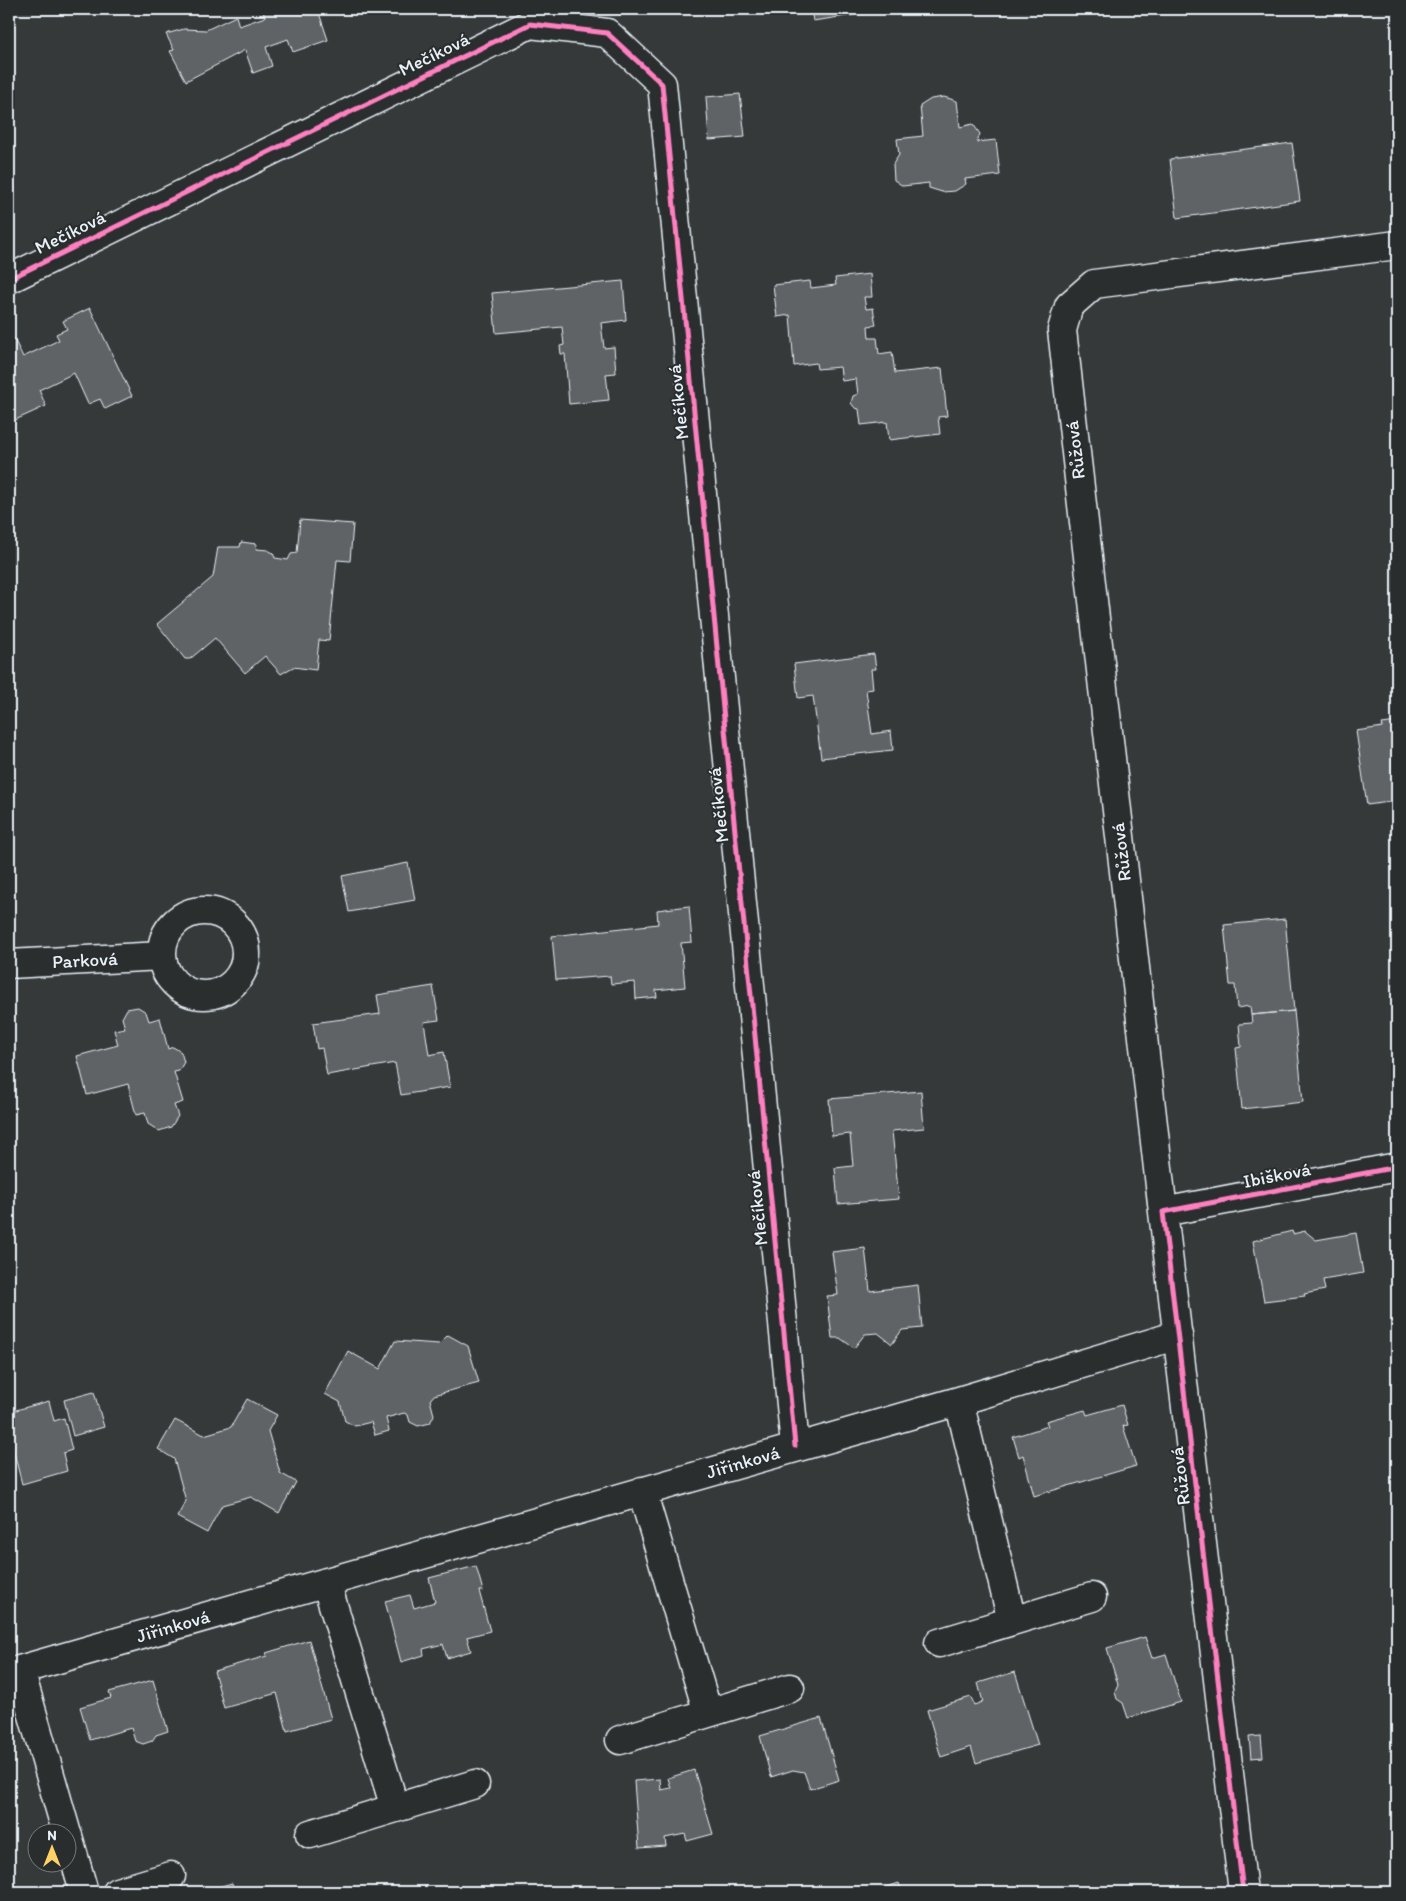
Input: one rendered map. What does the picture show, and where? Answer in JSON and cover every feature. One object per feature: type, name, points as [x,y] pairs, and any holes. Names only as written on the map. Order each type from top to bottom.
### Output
[{"type":"street","name":"Mečíková","points":[[9,279],[530,24],[607,33],[662,84],[795,1446]]},
{"type":"street","name":"Růžová","points":[[1244,1892],[1162,1212],[1062,330],[1069,306],[1094,284],[1397,245]]},
{"type":"street","name":"Parková","points":[[9,964],[162,956]]},
{"type":"street","name":"Ibišková","points":[[1162,1212],[1397,1167]]},
{"type":"street","name":"Jiřinková","points":[[64,1824],[14,1671],[795,1446],[959,1401],[1178,1335]]},
{"type":"street","points":[[959,1401],[1012,1621]]},
{"type":"street","points":[[642,1491],[708,1713]]},
{"type":"street","points":[[326,1582],[395,1808]]},
{"type":"street","points":[[939,1643],[1092,1597]]},
{"type":"street","points":[[620,1740],[790,1688]]},
{"type":"street","points":[[310,1834],[475,1784]]},
{"type":"street","name":"Jiřinková","points":[[78,1872],[84,1892]]},
{"type":"street","points":[[117,1892],[171,1876]]},
{"type":"building","points":[[262,9],[322,9],[318,10],[328,40],[293,52],[288,39],[266,47],[272,66],[253,73],[245,50],[186,81],[170,51],[174,50],[166,34],[184,29],[206,30],[236,16],[239,26],[265,17]]},
{"type":"building","points":[[811,9],[893,9],[813,21]]},
{"type":"building","points":[[740,94],[745,137],[709,140],[706,97]]},
{"type":"building","points":[[944,97],[957,101],[960,127],[973,124],[980,134],[977,142],[996,140],[1000,175],[965,179],[966,184],[955,191],[942,192],[929,188],[929,183],[903,186],[894,180],[893,164],[899,155],[897,139],[923,136],[920,106],[931,99]]},
{"type":"building","points":[[1292,143],[1300,201],[1177,218],[1170,159]]},
{"type":"building","points":[[870,274],[872,297],[864,297],[866,309],[873,308],[876,325],[868,326],[869,338],[877,338],[879,354],[892,352],[895,373],[942,368],[947,416],[938,417],[940,434],[889,440],[887,422],[861,425],[859,409],[855,408],[851,403],[853,396],[858,394],[856,379],[842,381],[840,367],[817,369],[816,363],[794,366],[790,315],[777,317],[773,285],[810,281],[811,288],[836,285],[835,278]]},
{"type":"building","points":[[623,281],[626,320],[601,323],[604,348],[614,347],[616,373],[606,374],[609,400],[569,404],[565,354],[561,354],[560,346],[564,345],[562,327],[496,333],[492,293]]},
{"type":"building","points":[[90,308],[132,396],[105,409],[100,399],[88,404],[74,373],[39,390],[46,406],[13,421],[9,411],[9,329],[23,357],[59,340],[56,334],[67,329],[63,321]]},
{"type":"building","points":[[300,520],[353,524],[350,561],[337,560],[329,641],[319,640],[316,670],[293,667],[281,674],[265,656],[245,673],[215,638],[190,659],[185,659],[157,624],[213,577],[218,547],[240,547],[241,542],[257,544],[256,549],[268,550],[273,553],[275,558],[288,560],[291,554],[297,553]]},
{"type":"building","points":[[874,654],[876,669],[871,669],[873,689],[866,690],[872,734],[891,731],[893,750],[821,758],[813,696],[798,698],[794,664]]},
{"type":"building","points":[[1397,722],[1397,771],[1392,772],[1397,801],[1367,805],[1356,731],[1383,727],[1382,724]]},
{"type":"building","points":[[408,863],[415,900],[349,912],[342,876]]},
{"type":"building","points":[[689,906],[692,942],[681,943],[685,987],[656,990],[657,997],[636,999],[635,982],[611,984],[610,976],[556,980],[552,936],[658,924],[657,910]]},
{"type":"building","points":[[1285,919],[1294,1011],[1251,1015],[1250,1006],[1237,1008],[1235,985],[1230,985],[1224,925]]},
{"type":"building","points":[[433,986],[439,1020],[424,1022],[429,1055],[444,1052],[450,1087],[401,1095],[395,1063],[327,1075],[322,1048],[317,1049],[313,1023],[380,1014],[377,995]]},
{"type":"building","points":[[138,1007],[146,1012],[149,1021],[160,1018],[168,1049],[173,1047],[181,1052],[184,1062],[179,1071],[174,1072],[183,1102],[174,1105],[178,1116],[171,1127],[159,1131],[148,1124],[145,1113],[136,1115],[128,1084],[87,1095],[77,1056],[118,1045],[114,1030],[125,1028],[122,1018],[127,1009]]},
{"type":"building","points":[[1294,1011],[1303,1102],[1242,1109],[1236,1048],[1241,1047],[1239,1024],[1252,1023],[1251,1015]]},
{"type":"building","points":[[921,1091],[924,1128],[892,1131],[899,1199],[838,1204],[835,1168],[853,1166],[850,1134],[832,1136],[829,1099]]},
{"type":"building","points":[[1292,1231],[1293,1234],[1305,1231],[1316,1240],[1356,1233],[1363,1273],[1323,1280],[1325,1290],[1304,1294],[1305,1296],[1264,1301],[1253,1241]]},
{"type":"building","points":[[865,1248],[870,1291],[918,1285],[922,1328],[902,1330],[892,1344],[878,1333],[865,1334],[854,1348],[840,1338],[832,1338],[827,1296],[838,1295],[832,1252]]},
{"type":"building","points":[[448,1335],[468,1346],[479,1383],[434,1395],[430,1400],[434,1415],[430,1423],[418,1426],[410,1422],[408,1415],[404,1413],[386,1418],[389,1431],[375,1435],[371,1422],[355,1426],[345,1421],[340,1402],[325,1394],[348,1351],[380,1369],[395,1341],[439,1344]]},
{"type":"building","points":[[94,1392],[104,1427],[73,1436],[64,1400]]},
{"type":"building","points":[[247,1399],[277,1415],[268,1431],[280,1473],[296,1482],[279,1513],[251,1497],[222,1505],[207,1533],[177,1517],[186,1501],[174,1459],[158,1449],[175,1420],[204,1435],[231,1427]]},
{"type":"building","points":[[49,1401],[54,1421],[64,1418],[72,1450],[63,1453],[67,1471],[22,1484],[9,1433],[9,1412]]},
{"type":"building","points":[[1122,1405],[1128,1425],[1123,1426],[1136,1466],[1034,1496],[1023,1455],[1019,1457],[1013,1437],[1048,1426],[1046,1421],[1085,1410],[1087,1415]]},
{"type":"building","points":[[476,1566],[483,1591],[479,1591],[490,1631],[467,1637],[471,1651],[447,1658],[443,1644],[423,1649],[424,1655],[401,1662],[385,1601],[410,1595],[414,1608],[435,1602],[429,1578]]},
{"type":"building","points":[[1145,1637],[1152,1658],[1166,1654],[1181,1702],[1128,1718],[1123,1703],[1117,1699],[1115,1692],[1118,1685],[1107,1648]]},
{"type":"building","points":[[309,1640],[331,1719],[287,1731],[277,1693],[224,1708],[214,1671],[267,1656],[266,1653]]},
{"type":"building","points":[[1015,1672],[1038,1745],[976,1763],[971,1747],[941,1757],[927,1710],[971,1697],[974,1705],[983,1702],[978,1683]]},
{"type":"building","points":[[153,1680],[168,1731],[156,1735],[152,1741],[143,1744],[135,1741],[131,1728],[90,1740],[80,1707],[111,1698],[109,1692]]},
{"type":"building","points":[[821,1718],[839,1780],[810,1789],[804,1772],[793,1770],[771,1777],[760,1736]]},
{"type":"building","points":[[1261,1736],[1263,1757],[1251,1758],[1249,1737]]},
{"type":"building","points":[[694,1770],[713,1834],[687,1841],[685,1834],[665,1838],[666,1846],[639,1848],[634,1781],[660,1779],[661,1790],[671,1788],[668,1778]]},
{"type":"building","points":[[232,1883],[234,1892],[200,1892]]},
{"type":"building","points":[[899,1883],[902,1892],[872,1892]]},
{"type":"cycle path","points":[[9,279],[530,24],[607,33],[662,84],[795,1446]]},
{"type":"cycle path","points":[[1243,1892],[1163,1212],[1397,1167]]}]
